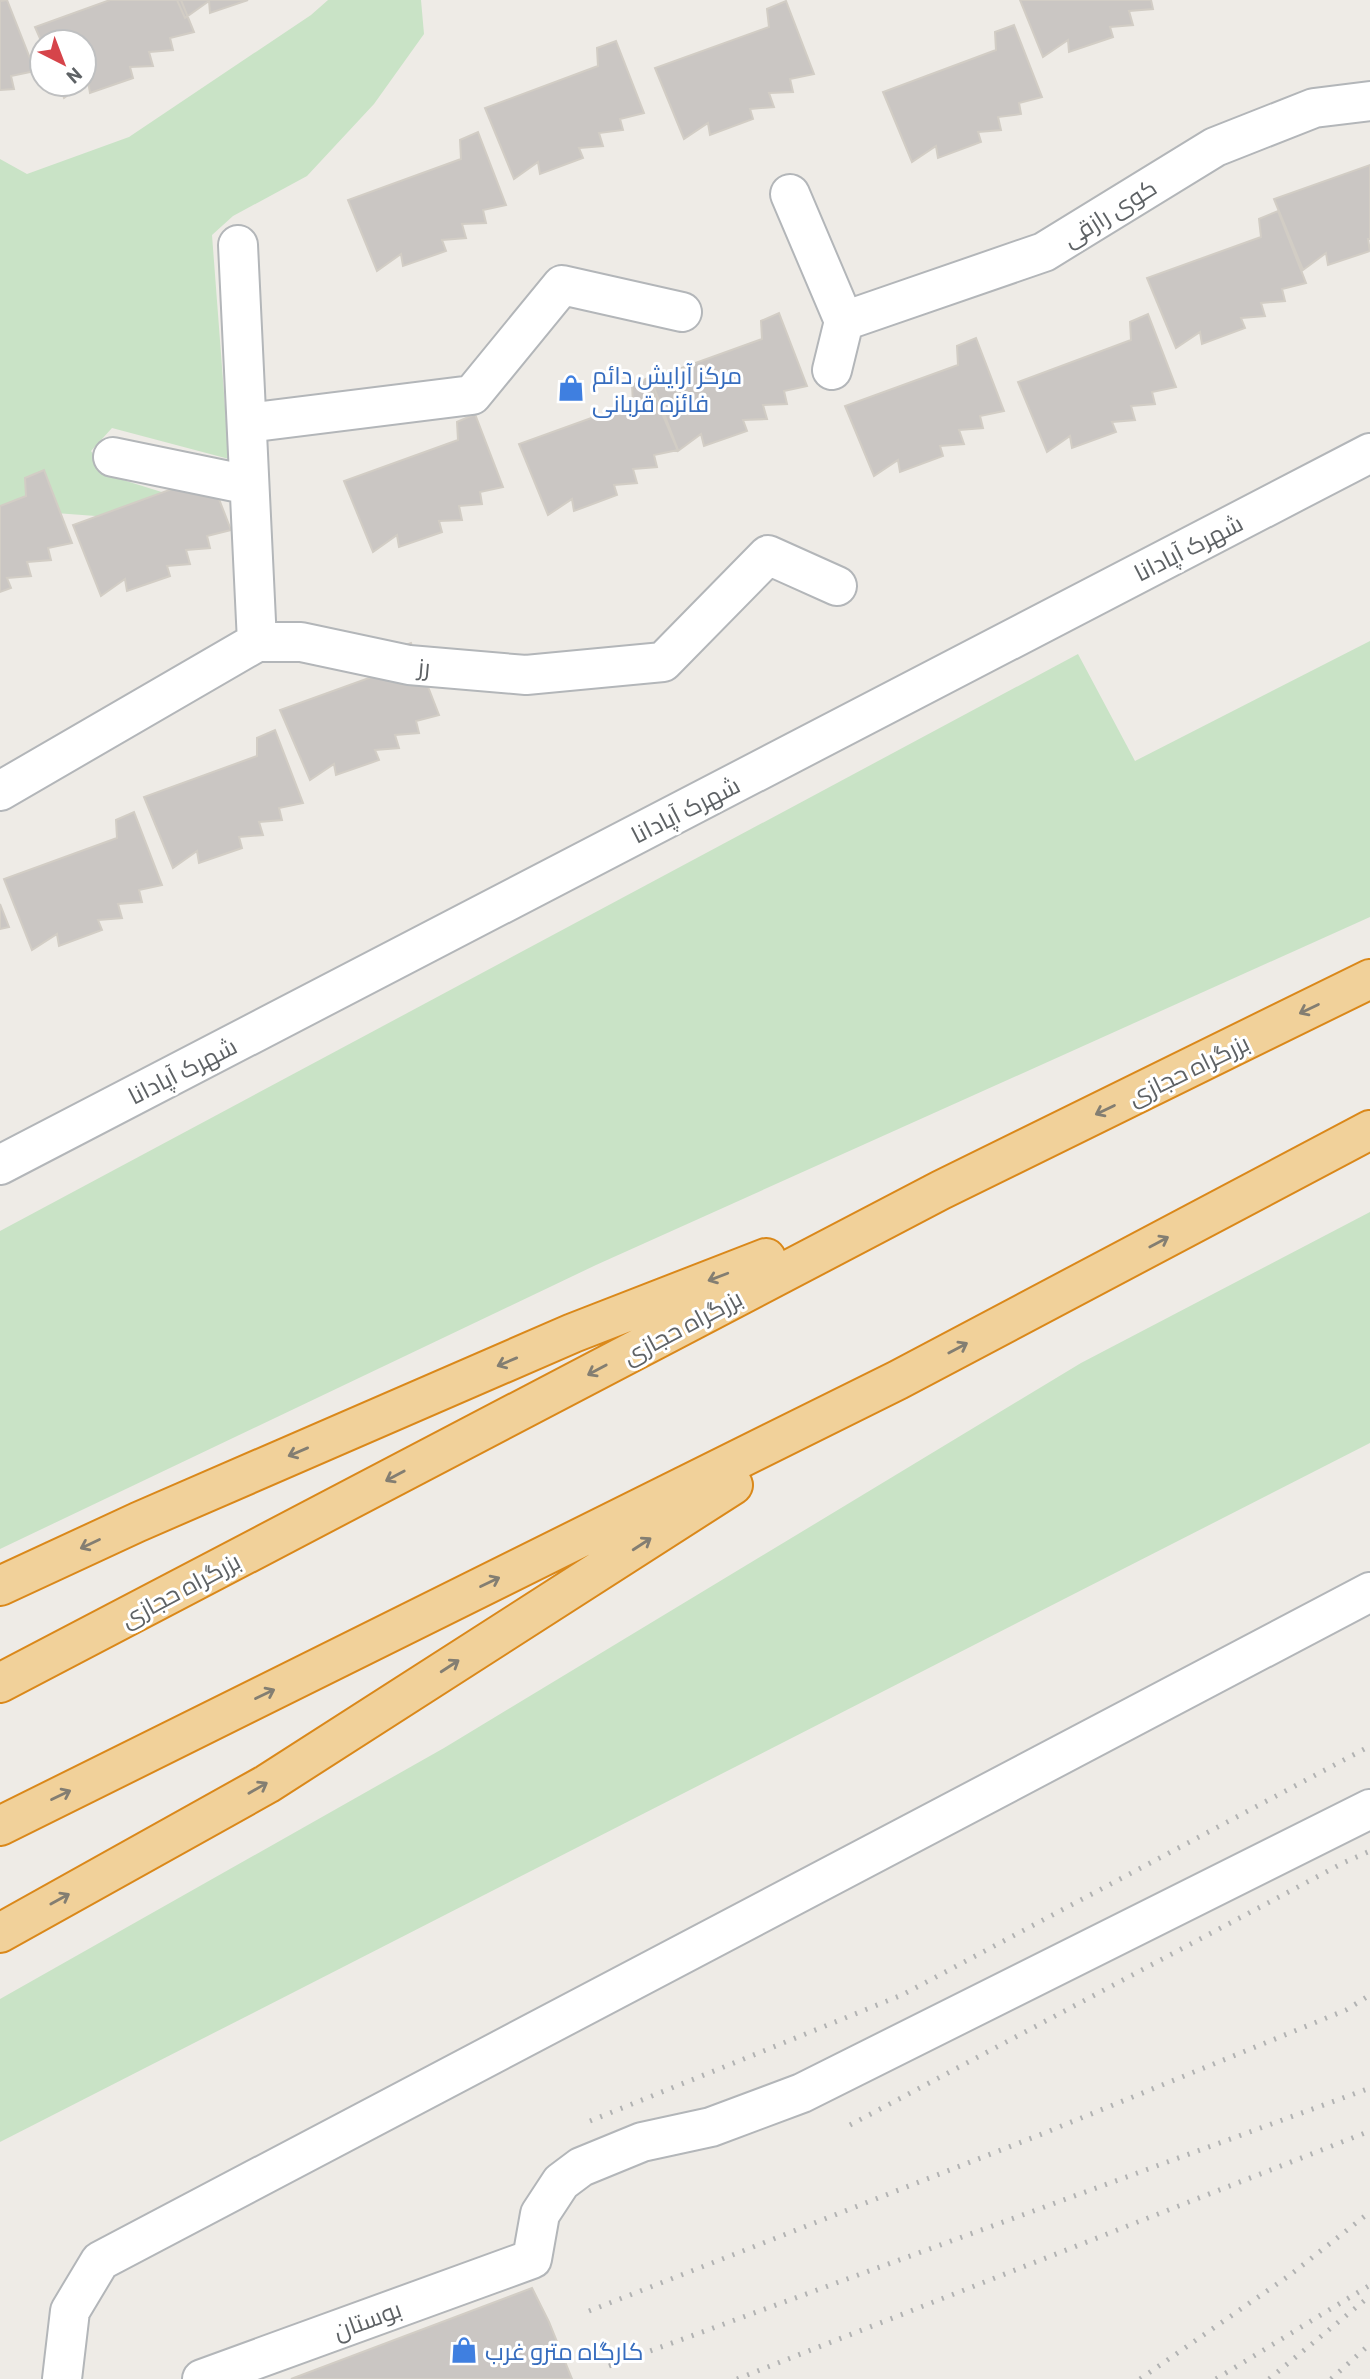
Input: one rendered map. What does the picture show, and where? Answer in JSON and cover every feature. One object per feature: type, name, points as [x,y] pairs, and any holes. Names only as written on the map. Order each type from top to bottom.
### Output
[{"type":"highway","name":"بزرگراه حجازی","points":[[0,1683],[941,1190],[1370,979]]},
{"type":"highway","points":[[0,1826],[898,1380],[1370,1130]]},
{"type":"highway","points":[[0,1586],[138,1522],[573,1333],[941,1190]]},
{"type":"highway","points":[[0,1933],[267,1784],[898,1380]]},
{"type":"street","name":"کوی رازقی","points":[[844,321],[1044,252],[1214,148],[1314,108],[1370,101]]},
{"type":"street","points":[[790,194],[844,321],[832,370]]},
{"type":"street","points":[[0,792],[257,642],[238,245]]},
{"type":"street","points":[[247,423],[471,395],[562,285],[682,312]]},
{"type":"street","name":"شهرک آپادانا","points":[[0,1165],[1370,453]]},
{"type":"street","points":[[113,457],[249,485]]},
{"type":"street","name":"رز","points":[[257,642],[301,642],[409,666],[526,675],[663,662],[768,555],[837,586]]},
{"type":"street","points":[[62,2379],[70,2311],[100,2261],[1370,1592]]},
{"type":"street","name":"بوستان","points":[[202,2379],[532,2259],[540,2214],[561,2182],[581,2167],[642,2142],[711,2127],[802,2093],[1370,1809]]},
{"type":"green space","points":[[328,0],[421,0],[424,34],[374,104],[307,176],[233,216],[212,235],[229,459],[112,428],[91,451],[107,475],[197,503],[136,519],[42,512],[0,534],[0,159],[27,174],[129,137],[311,15]]},
{"type":"green space","points":[[1370,641],[1370,917],[596,1265],[0,1549],[0,1231],[1078,654],[1135,761]]},
{"type":"green space","points":[[1370,1212],[1370,1443],[0,2142],[0,1999],[444,1748],[1081,1363]]},
{"type":"building","points":[[7,0],[28,53],[28,72],[11,76],[14,89],[0,90],[0,1]]},
{"type":"building","points":[[110,0],[181,0],[194,32],[170,38],[173,50],[149,52],[153,66],[130,67],[133,78],[98,90],[98,28],[35,27]]},
{"type":"building","points":[[177,0],[248,0],[210,13],[209,1],[185,18]]},
{"type":"building","points":[[1020,0],[1151,0],[1153,9],[1129,11],[1133,25],[1110,27],[1113,37],[1069,52],[1068,40],[1043,57]]},
{"type":"building","points":[[786,1],[814,74],[790,79],[793,92],[769,93],[774,107],[750,109],[753,119],[710,135],[708,123],[684,139],[655,68],[769,27],[767,9]]},
{"type":"building","points":[[1014,25],[1042,97],[1019,103],[1021,114],[998,117],[1001,130],[978,132],[981,142],[938,158],[936,146],[912,162],[883,92],[996,50],[995,32]]},
{"type":"building","points":[[616,41],[644,113],[620,119],[623,130],[599,133],[603,146],[579,148],[583,158],[540,174],[538,162],[514,179],[485,108],[598,66],[597,48]]},
{"type":"building","points":[[478,132],[506,205],[483,210],[486,223],[462,224],[466,238],[442,240],[446,251],[403,266],[401,254],[377,271],[348,200],[461,159],[460,140]]},
{"type":"building","points":[[1370,165],[1370,251],[1328,265],[1326,253],[1303,270],[1274,199]]},
{"type":"building","points":[[1278,211],[1306,283],[1282,289],[1285,301],[1261,303],[1265,316],[1241,318],[1245,328],[1202,344],[1200,332],[1176,348],[1147,278],[1261,237],[1259,219]]},
{"type":"building","points":[[779,313],[807,386],[784,391],[787,404],[763,405],[767,419],[743,420],[747,431],[704,446],[701,434],[678,451],[648,380],[762,339],[761,321]]},
{"type":"building","points":[[1148,314],[1176,387],[1152,392],[1155,404],[1131,406],[1135,420],[1112,422],[1116,432],[1072,448],[1070,436],[1047,452],[1018,382],[1131,340],[1130,322]]},
{"type":"building","points":[[976,338],[1004,411],[980,416],[983,428],[959,430],[964,444],[940,446],[943,456],[900,472],[898,460],[874,476],[845,406],[958,365],[957,346]]},
{"type":"building","points":[[650,377],[678,450],[654,455],[657,467],[633,469],[637,483],[614,485],[617,495],[574,511],[572,499],[548,515],[519,444],[633,403],[632,385]]},
{"type":"building","points":[[475,414],[503,487],[480,492],[482,504],[459,506],[462,520],[439,521],[442,532],[399,547],[397,535],[373,552],[344,481],[458,440],[457,422]]},
{"type":"building","points":[[203,458],[231,530],[207,536],[210,548],[186,550],[190,564],[167,566],[170,576],[127,591],[125,579],[101,596],[73,525],[186,484]]},
{"type":"building","points":[[44,470],[72,543],[48,548],[51,560],[27,562],[31,576],[7,578],[11,588],[0,592],[0,506],[26,496],[25,478]]},
{"type":"building","points":[[411,643],[439,715],[416,721],[419,733],[395,735],[399,748],[375,750],[379,760],[336,775],[334,764],[310,780],[280,710],[394,669],[393,650]]},
{"type":"building","points":[[275,730],[303,803],[279,808],[282,820],[259,822],[263,835],[239,837],[242,848],[199,863],[197,851],[173,868],[144,797],[257,756],[257,738]]},
{"type":"building","points":[[134,812],[162,885],[139,890],[142,902],[118,904],[122,918],[98,920],[102,930],[59,946],[57,934],[32,950],[4,879],[117,838],[116,820]]},
{"type":"building","points":[[0,904],[9,927],[0,929]]},
{"type":"building","name":"کارگاه مترو غرب","points":[[532,2288],[572,2379],[291,2379]]},
{"type":"railway","points":[[590,2121],[902,1995],[1370,1746]]},
{"type":"railway","points":[[850,2125],[1370,1851]]},
{"type":"railway","points":[[589,2311],[1037,2136],[1346,2010],[1370,1995]]},
{"type":"railway","points":[[609,2366],[1370,2088]]},
{"type":"railway","points":[[737,2379],[1370,2131]]},
{"type":"railway","points":[[1140,2379],[1290,2275],[1370,2212]]},
{"type":"railway","points":[[1216,2379],[1370,2285]]},
{"type":"railway","points":[[1269,2379],[1370,2296]]},
{"type":"railway","points":[[1331,2379],[1370,2344]]},
{"type":"place","name":"مرکز آرایش دائم فائزه قربانی","points":[[571,388]]},
{"type":"place","name":"کارگاه مترو غرب","points":[[464,2350]]}]
